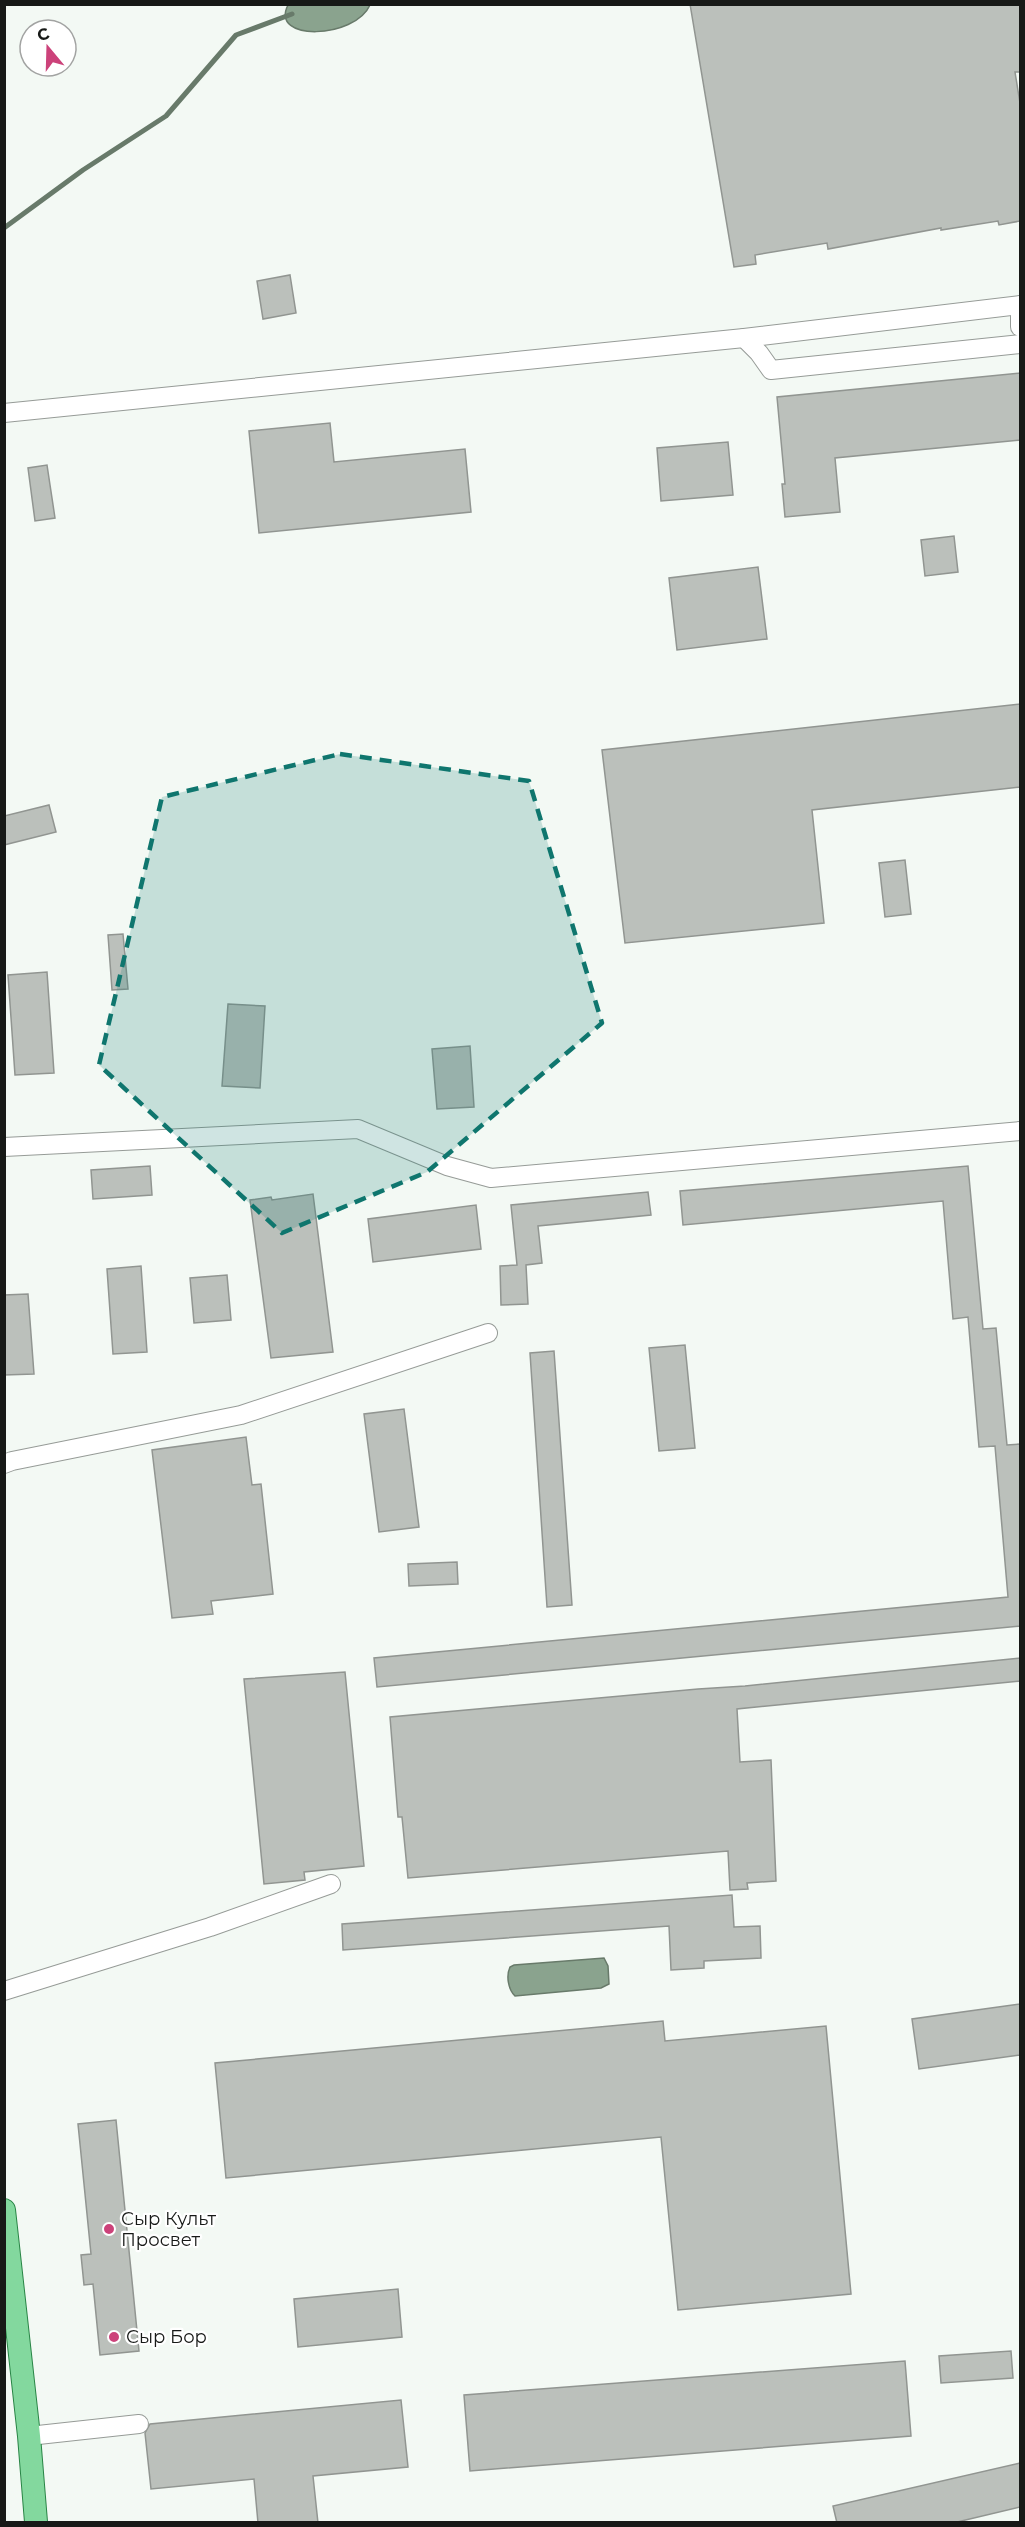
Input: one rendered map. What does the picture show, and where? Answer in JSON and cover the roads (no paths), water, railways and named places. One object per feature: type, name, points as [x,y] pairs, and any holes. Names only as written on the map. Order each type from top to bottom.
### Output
[{"type":"main road","points":[[4,2210],[29,2436],[36,2523]]},
{"type":"street","points":[[4,413],[744,338],[1020,305]]},
{"type":"street","points":[[1020,313],[1020,327]]},
{"type":"street","points":[[744,338],[771,370],[1020,344]]},
{"type":"street","points":[[4,1147],[358,1129],[447,1166],[491,1178],[1020,1131]]},
{"type":"street","points":[[4,1464],[240,1415],[488,1333]]},
{"type":"street","points":[[4,1991],[210,1927],[331,1884]]},
{"type":"street","points":[[29,2436],[139,2424]]},
{"type":"waterway","points":[[4,228],[83,170],[166,116],[236,35],[292,14]]},
{"type":"place","name":"Сыр Культ Просвет","points":[[109,2229]]},
{"type":"place","name":"Сыр Бор","points":[[114,2337]]}]
